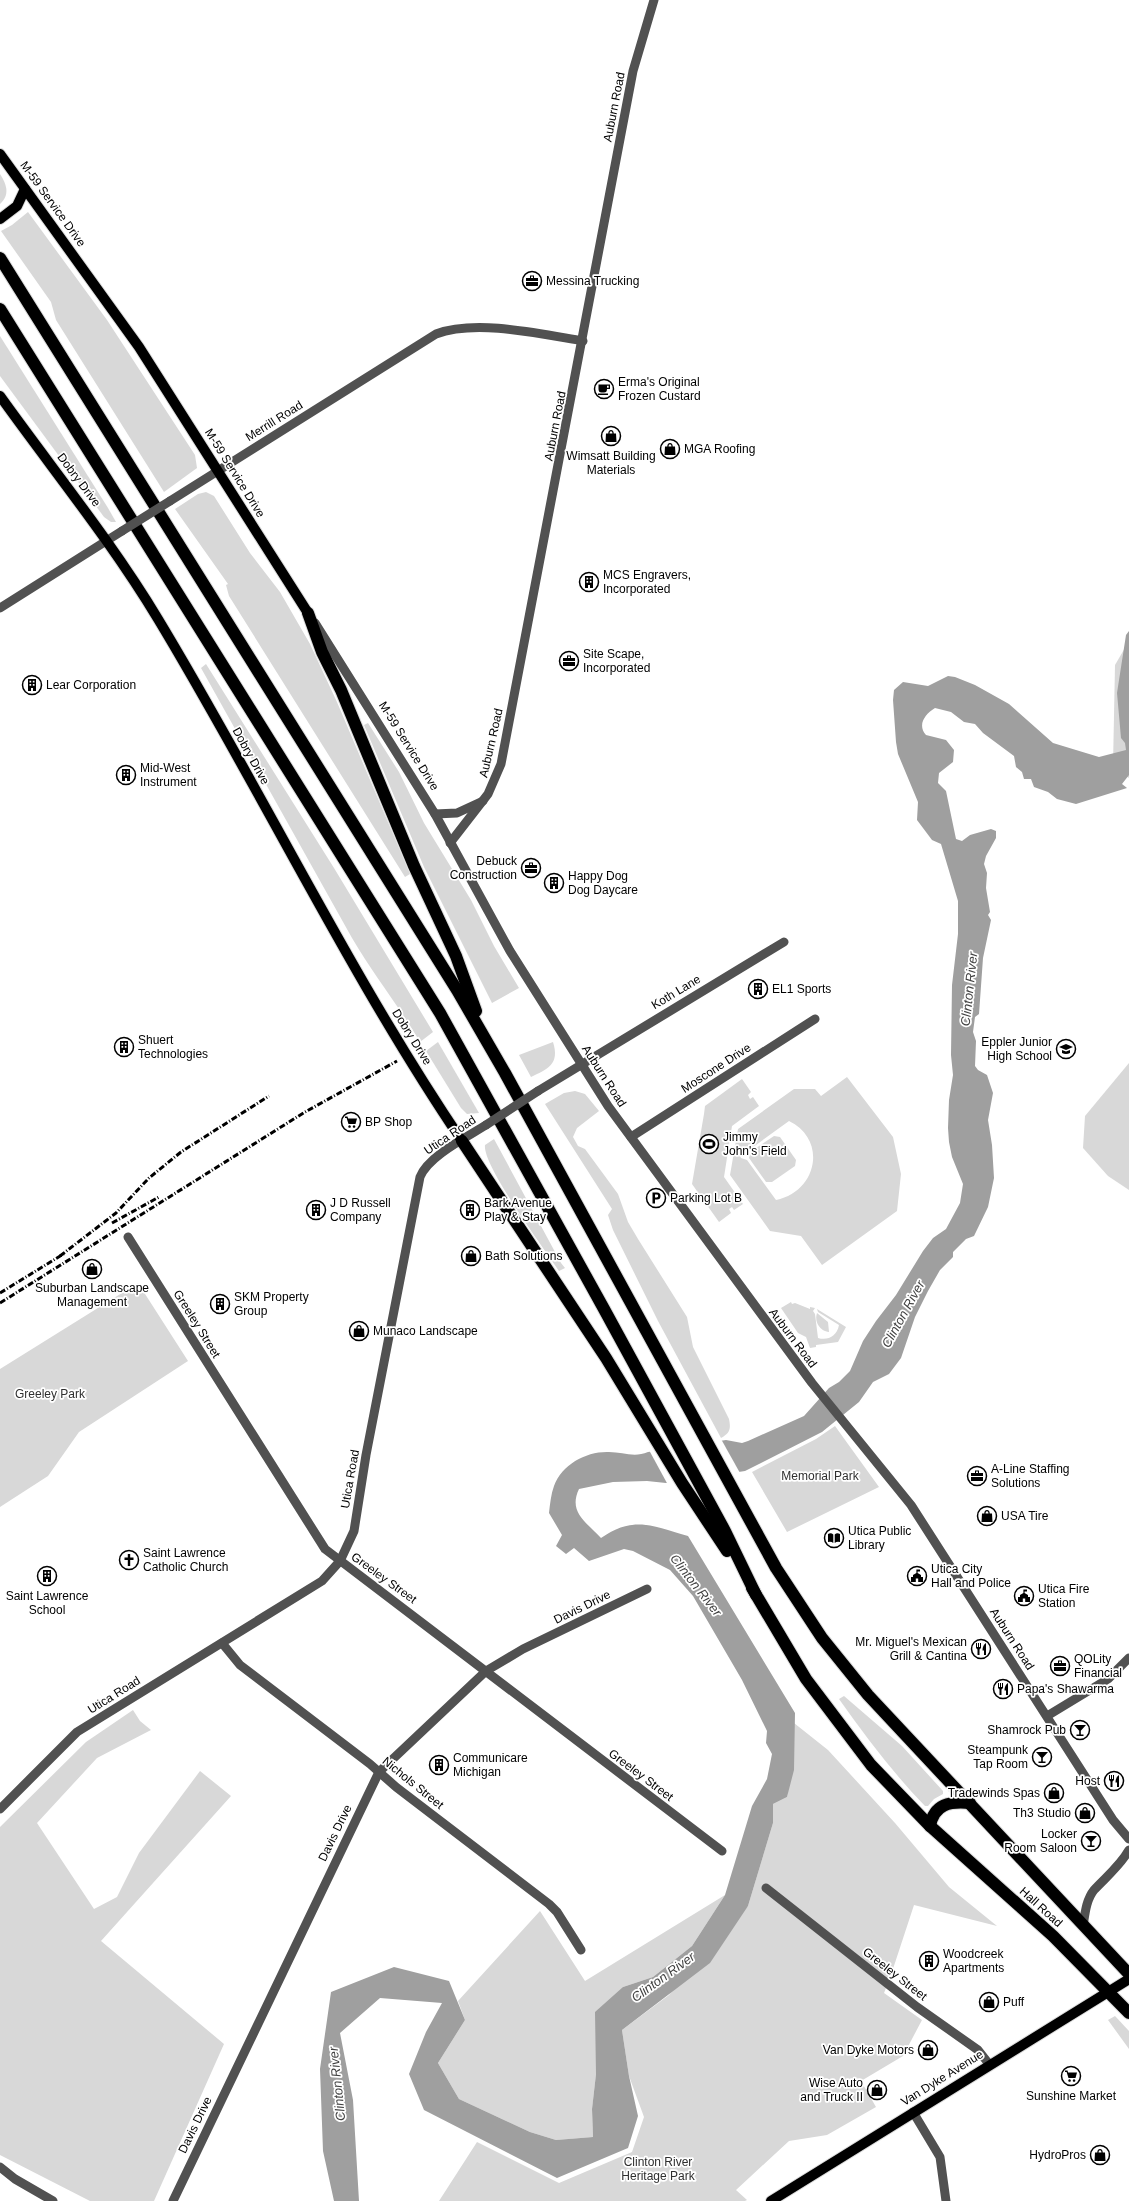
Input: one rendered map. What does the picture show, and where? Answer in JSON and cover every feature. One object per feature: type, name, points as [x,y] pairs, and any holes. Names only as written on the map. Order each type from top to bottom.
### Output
[{"type":"highway","points":[[0,258],[409,910],[485,1037]]},
{"type":"highway","points":[[0,309],[440,1013],[514,1144],[678,1445],[756,1594]]},
{"type":"highway","points":[[308,613],[322,652],[341,690],[414,866],[456,956],[485,1037]]},
{"type":"highway","name":"Hall Road","points":[[485,1037],[776,1568],[826,1643],[885,1715],[970,1803],[1129,1974]]},
{"type":"highway","points":[[462,1141],[606,1358],[660,1448],[756,1594]]},
{"type":"highway","name":"Hall Road","points":[[756,1594],[806,1679],[836,1721],[871,1765],[930,1826],[1053,1936],[1109,1991],[1129,2013]]},
{"type":"highway","points":[[930,1826],[932,1815],[942,1805],[950,1802],[970,1803]]},
{"type":"main road","name":"M-59 Service Drive","points":[[0,154],[115,312],[219,470],[308,613]]},
{"type":"main road","points":[[0,219],[17,206],[25,189]]},
{"type":"main road","name":"Dobry Drive","points":[[0,396],[107,541],[169,637],[384,1016],[462,1141]]},
{"type":"main road","name":"Van Dyke Avenue","points":[[771,2201],[989,2064],[1129,1979]]},
{"type":"street","name":"Auburn Road","points":[[450,843],[484,801],[496,779],[505,743],[583,341],[633,71],[654,0]]},
{"type":"street","name":"Merrill Road","points":[[0,608],[424,340],[448,329],[466,327],[490,328],[583,341]]},
{"type":"street","name":"M-59 Service Drive","points":[[308,613],[331,646],[435,814]]},
{"type":"street","points":[[435,814],[457,813],[484,801]]},
{"type":"street","name":"Auburn Road","points":[[435,814],[510,951],[582,1065],[631,1138],[812,1383],[896,1484],[928,1530],[1113,1820],[1129,1839]]},
{"type":"street","name":"Koth Lane","points":[[582,1065],[784,942]]},
{"type":"street","name":"Moscone Drive","points":[[631,1138],[815,1019]]},
{"type":"street","name":"Utica Road","points":[[0,1809],[77,1732],[322,1581],[340,1561],[354,1531],[366,1455],[422,1170],[432,1160],[582,1065]]},
{"type":"street","name":"Greeley Street","points":[[128,1237],[320,1543],[328,1552],[722,1851]]},
{"type":"street","name":"Davis Drive","points":[[173,2201],[379,1772],[486,1671],[523,1649],[647,1589]]},
{"type":"street","name":"Nichols Street","points":[[222,1642],[233,1659],[240,1666],[549,1904],[557,1912],[581,1950]]},
{"type":"street","points":[[1047,1716],[1108,1679],[1129,1658]]},
{"type":"street","points":[[1083,1926],[1088,1903],[1092,1894],[1125,1859],[1129,1850]]},
{"type":"street","name":"Greeley Street","points":[[766,1888],[922,2011],[978,2050],[989,2064]]},
{"type":"street","points":[[913,2112],[940,2157],[946,2201]]},
{"type":"street","points":[[0,2167],[15,2179],[53,2201]]},
{"type":"green space","points":[[0,174],[6,186],[6,193],[0,204]]},
{"type":"green space","points":[[28,212],[107,320],[195,455],[197,468],[164,492],[56,320],[51,302],[1,231],[12,225]]},
{"type":"green space","points":[[0,336],[116,522],[111,522],[104,517],[0,376]]},
{"type":"green space","points":[[206,492],[214,496],[250,553],[280,592],[310,644],[337,702],[410,874],[405,877],[229,596],[226,585],[228,584],[175,509],[198,494]]},
{"type":"green space","points":[[1129,641],[1129,778],[1113,766],[1115,665]]},
{"type":"green space","points":[[206,664],[334,868],[433,1032],[420,1042],[352,938],[201,668]]},
{"type":"green space","points":[[368,723],[399,772],[424,823],[471,900],[494,946],[519,988],[492,1003],[424,867],[364,725]]},
{"type":"green space","points":[[438,1042],[479,1113],[467,1114],[461,1108],[426,1051]]},
{"type":"green space","points":[[553,1042],[555,1049],[554,1061],[543,1071],[531,1077],[519,1055]]},
{"type":"green space","points":[[1129,1063],[1129,1190],[1108,1176],[1083,1148],[1085,1116]]},
{"type":"green space","points":[[847,1077],[893,1137],[901,1174],[897,1211],[822,1265],[801,1236],[770,1231],[730,1175],[738,1129],[794,1089],[815,1089],[821,1096]],"holes":[[[789,1121],[801,1130],[809,1140],[813,1152],[812,1165],[808,1176],[801,1187],[790,1195],[776,1200],[747,1160],[741,1158],[739,1153],[743,1149],[749,1150]]]},
{"type":"green space","points":[[742,1079],[751,1092],[748,1095],[750,1099],[753,1097],[759,1106],[732,1126],[724,1177],[743,1204],[734,1210],[732,1207],[729,1209],[731,1213],[719,1222],[692,1184],[705,1106]]},
{"type":"green space","points":[[575,1091],[585,1094],[599,1111],[577,1128],[573,1137],[578,1146],[585,1149],[618,1194],[628,1222],[687,1317],[693,1347],[729,1419],[729,1430],[721,1438],[658,1321],[613,1230],[608,1215],[612,1209],[545,1104],[564,1093]]},
{"type":"green space","points":[[774,1136],[780,1137],[796,1160],[795,1166],[772,1182],[766,1182],[749,1158],[750,1152]]},
{"type":"green space","points":[[494,1139],[565,1268],[559,1271],[516,1208],[493,1170],[485,1145]]},
{"type":"green space","name":"Greeley Park","points":[[138,1283],[188,1361],[79,1432],[48,1476],[0,1507],[0,1369]]},
{"type":"green space","points":[[791,1302],[792,1304],[795,1303],[810,1309],[810,1307],[815,1308],[813,1311],[815,1314],[818,1338],[825,1339],[832,1337],[839,1325],[818,1312],[817,1309],[846,1327],[838,1342],[816,1345],[816,1347],[810,1348],[806,1337],[798,1333],[781,1308]]},
{"type":"green space","points":[[817,1313],[828,1322],[829,1332],[818,1326],[816,1320]]},
{"type":"green space","name":"Memorial Park","points":[[835,1426],[879,1487],[787,1532],[752,1472],[816,1439]]},
{"type":"green space","points":[[844,1696],[902,1746],[943,1791],[943,1794],[934,1799],[928,1806],[925,1806],[891,1768],[859,1727],[839,1699]]},
{"type":"green space","points":[[133,1710],[140,1721],[151,1730],[97,1758],[37,1823],[94,1909],[117,1897],[139,1853],[200,1771],[231,1796],[101,1941],[224,2044],[154,2201],[90,2201],[0,2155],[0,1827],[86,1742]]},
{"type":"green space","name":"Clinton River Heritage Park","points":[[794,1723],[828,1750],[895,1823],[949,1887],[997,1926],[914,1905],[884,1993],[922,2020],[903,2056],[861,2081],[876,2107],[827,2135],[789,2141],[736,2190],[747,2200],[745,2201],[439,2201],[477,2142],[559,2183],[632,2152],[644,2117],[629,2076],[622,2030],[669,1995],[748,1906],[773,1823],[773,1804],[787,1797],[794,1752]]},
{"type":"green space","points":[[725,1895],[692,1946],[653,1977],[623,1987],[596,2074],[592,2109],[593,2137],[556,2140],[530,2132],[459,2099],[438,2063],[465,2020],[458,2001],[540,1911],[585,1981]]},
{"type":"green space","points":[[1115,2016],[1129,2031],[1129,2049],[1108,2020]]},
{"type":"water","name":"Clinton River","points":[[1129,631],[1129,775],[1122,784],[1127,788],[1076,804],[1057,799],[1048,792],[1034,787],[1031,779],[1024,779],[1022,772],[1016,767],[1014,756],[983,733],[975,724],[964,722],[951,712],[935,708],[928,713],[923,720],[922,727],[926,735],[946,740],[954,750],[953,762],[939,773],[938,783],[946,791],[956,839],[962,841],[970,835],[991,829],[996,831],[996,838],[986,856],[984,864],[987,873],[986,888],[990,912],[988,915],[991,920],[983,958],[979,1014],[975,1017],[973,1032],[976,1041],[975,1066],[978,1070],[987,1075],[993,1093],[988,1120],[992,1145],[994,1178],[988,1207],[974,1236],[966,1239],[953,1252],[953,1257],[940,1270],[915,1317],[901,1358],[889,1374],[873,1382],[859,1402],[822,1432],[745,1471],[666,1483],[647,1481],[613,1482],[579,1489],[576,1497],[577,1510],[580,1516],[601,1538],[623,1527],[634,1525],[654,1526],[688,1536],[795,1713],[794,1770],[787,1797],[773,1804],[773,1823],[748,1906],[710,1963],[622,2030],[629,2076],[638,2116],[628,2148],[557,2178],[424,2110],[409,2074],[426,2032],[442,2003],[380,1998],[340,2033],[353,2100],[359,2201],[334,2201],[323,2151],[320,2069],[331,1992],[394,1967],[449,1981],[465,2020],[438,2063],[459,2099],[530,2132],[556,2140],[593,2137],[592,2109],[596,2074],[595,2012],[623,1987],[653,1977],[692,1946],[725,1895],[752,1806],[767,1779],[772,1754],[766,1743],[767,1731],[742,1680],[693,1596],[670,1570],[633,1551],[624,1549],[589,1561],[574,1548],[566,1554],[556,1546],[562,1535],[549,1513],[553,1489],[558,1478],[569,1465],[576,1460],[592,1454],[614,1452],[638,1455],[648,1452],[726,1440],[742,1443],[804,1416],[829,1388],[839,1382],[850,1371],[863,1341],[896,1295],[923,1251],[933,1238],[946,1229],[960,1203],[963,1184],[952,1157],[948,1128],[949,1100],[953,1075],[951,1055],[952,985],[958,934],[958,901],[941,844],[932,840],[917,820],[918,802],[898,754],[893,700],[894,690],[903,682],[928,686],[948,676],[955,677],[975,685],[1009,704],[1053,743],[1099,757],[1126,750],[1125,743],[1121,738],[1117,693],[1126,635]]},
{"type":"pier","points":[[721,1439],[740,1473],[668,1485],[649,1450]]},
{"type":"railway","points":[[0,1303],[305,1112],[397,1061]]},
{"type":"railway","points":[[60,1256],[116,1213],[149,1178],[181,1152],[269,1096]]},
{"type":"railway","points":[[112,1223],[159,1197]]},
{"type":"railway","points":[[0,1293],[65,1253]]},
{"type":"place","name":"Messina Trucking","points":[[532,281]]},
{"type":"place","name":"Erma's Original Frozen Custard","points":[[604,389]]},
{"type":"place","name":"Wimsatt Building Materials","points":[[611,436]]},
{"type":"place","name":"MGA Roofing","points":[[670,449]]},
{"type":"place","name":"MCS Engravers, Incorporated","points":[[589,582]]},
{"type":"place","name":"Site Scape, Incorporated","points":[[569,661]]},
{"type":"place","name":"Lear Corporation","points":[[32,685]]},
{"type":"place","name":"Mid-West Instrument","points":[[126,775]]},
{"type":"place","name":"Debuck Construction","points":[[531,868]]},
{"type":"place","name":"Happy Dog Dog Daycare","points":[[554,883]]},
{"type":"place","name":"EL1 Sports","points":[[758,989]]},
{"type":"place","name":"Shuert Technologies","points":[[124,1047]]},
{"type":"place","name":"Eppler Junior High School","points":[[1066,1049]]},
{"type":"place","name":"BP Shop","points":[[351,1122]]},
{"type":"place","name":"Jimmy John's Field","points":[[709,1144]]},
{"type":"place","name":"Parking Lot B","points":[[656,1198]]},
{"type":"place","name":"J D Russell Company","points":[[316,1210]]},
{"type":"place","name":"Bark Avenue Play & Stay","points":[[470,1210]]},
{"type":"place","name":"Bath Solutions","points":[[471,1256]]},
{"type":"place","name":"Suburban Landscape Management","points":[[92,1269]]},
{"type":"place","name":"SKM Property Group","points":[[220,1304]]},
{"type":"place","name":"Munaco Landscape","points":[[359,1331]]},
{"type":"place","name":"A-Line Staffing Solutions","points":[[977,1476]]},
{"type":"place","name":"USA Tire","points":[[987,1516]]},
{"type":"place","name":"Utica Public Library","points":[[834,1538]]},
{"type":"place","name":"Saint Lawrence Catholic Church","points":[[129,1560]]},
{"type":"place","name":"Saint Lawrence School","points":[[47,1576]]},
{"type":"place","name":"Utica City Hall and Police","points":[[917,1576]]},
{"type":"place","name":"Utica Fire Station","points":[[1024,1596]]},
{"type":"place","name":"Mr. Miguel's Mexican Grill & Cantina","points":[[981,1649]]},
{"type":"place","name":"QOLity Financial","points":[[1060,1666]]},
{"type":"place","name":"Papa's Shawarma","points":[[1003,1689]]},
{"type":"place","name":"Shamrock Pub","points":[[1080,1730]]},
{"type":"place","name":"Steampunk Tap Room","points":[[1042,1757]]},
{"type":"place","name":"Communicare Michigan","points":[[439,1765]]},
{"type":"place","name":"Host","points":[[1114,1781]]},
{"type":"place","name":"Tradewinds Spas","points":[[1054,1793]]},
{"type":"place","name":"Th3 Studio","points":[[1085,1813]]},
{"type":"place","name":"Locker Room Saloon","points":[[1091,1841]]},
{"type":"place","name":"Woodcreek Apartments","points":[[929,1961]]},
{"type":"place","name":"Puff","points":[[989,2002]]},
{"type":"place","name":"Van Dyke Motors","points":[[928,2050]]},
{"type":"place","name":"Sunshine Market","points":[[1071,2076]]},
{"type":"place","name":"Wise Auto and Truck II","points":[[877,2090]]},
{"type":"place","name":"HydroPros","points":[[1100,2155]]}]
